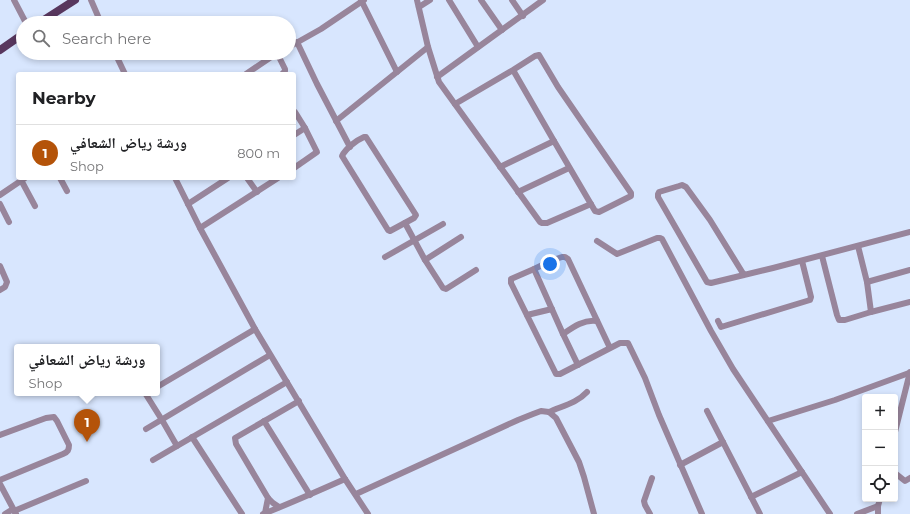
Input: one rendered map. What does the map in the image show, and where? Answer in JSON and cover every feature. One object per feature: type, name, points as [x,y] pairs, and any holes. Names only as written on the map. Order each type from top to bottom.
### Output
[{"type":"main road","points":[[50,16],[75,0]]},
{"type":"main road","points":[[0,50],[16,39]]},
{"type":"street","points":[[14,0],[22,16]]},
{"type":"street","points":[[90,0],[98,16]]},
{"type":"street","points":[[350,147],[297,42],[321,29],[362,0],[397,72]]},
{"type":"street","points":[[417,0],[437,77],[500,168],[540,222],[546,223],[591,204]]},
{"type":"street","points":[[419,7],[430,0]]},
{"type":"street","points":[[449,0],[478,47]]},
{"type":"street","points":[[481,0],[502,30]]},
{"type":"street","points":[[512,0],[523,16]]},
{"type":"street","points":[[437,77],[543,0]]},
{"type":"street","points":[[336,121],[428,47]]},
{"type":"street","points":[[455,104],[536,56],[539,55],[558,87],[631,193],[631,196],[599,212],[595,211],[513,70]]},
{"type":"street","points":[[118,60],[124,72]]},
{"type":"street","points":[[249,72],[267,60]]},
{"type":"street","points":[[281,60],[285,68],[284,72]]},
{"type":"street","points":[[296,112],[317,152],[296,167]]},
{"type":"street","points":[[296,134],[305,128]]},
{"type":"street","points":[[366,137],[415,213],[416,215],[414,218],[390,231],[388,230],[342,156],[343,153],[350,147],[362,138],[366,137]]},
{"type":"street","points":[[500,168],[554,141]]},
{"type":"street","points":[[518,192],[570,168]]},
{"type":"street","points":[[0,195],[22,180]]},
{"type":"street","points":[[23,180],[34,206]]},
{"type":"street","points":[[61,180],[67,191]]},
{"type":"street","points":[[176,180],[200,228],[255,329],[345,479],[368,514]]},
{"type":"street","points":[[188,204],[225,180]]},
{"type":"street","points":[[248,180],[257,192]]},
{"type":"street","points":[[200,228],[275,180]]},
{"type":"street","points":[[744,275],[710,220],[686,187],[682,185],[659,192],[658,197],[707,282],[711,283],[802,261],[822,256],[910,232]]},
{"type":"street","points":[[0,204],[10,222]]},
{"type":"street","points":[[405,223],[425,260],[445,289],[476,270]]},
{"type":"street","points":[[385,257],[443,224]]},
{"type":"street","points":[[425,260],[461,237]]},
{"type":"street","points":[[597,241],[616,254],[657,238],[662,239],[733,369],[830,514]]},
{"type":"street","points":[[858,246],[867,282],[871,312]]},
{"type":"street","points":[[822,256],[838,319],[841,321],[910,302]]},
{"type":"street","points":[[610,348],[568,259],[562,257],[552,260],[511,280],[511,283],[556,374],[560,374],[620,343],[628,343],[645,378],[659,415],[702,514]]},
{"type":"street","points":[[718,321],[721,327],[810,300],[811,297],[802,261]]},
{"type":"street","points":[[0,266],[7,282],[5,287],[0,290]]},
{"type":"street","points":[[534,269],[578,365]]},
{"type":"street","points":[[867,282],[910,270]]},
{"type":"street","points":[[527,314],[552,309]]},
{"type":"street","points":[[563,334],[585,322],[592,320],[597,321]]},
{"type":"street","points":[[160,385],[255,329]]},
{"type":"street","points":[[146,429],[270,355]]},
{"type":"street","points":[[768,421],[835,400],[910,372]]},
{"type":"street","points":[[896,430],[910,372]]},
{"type":"street","points":[[153,460],[287,382]]},
{"type":"street","points":[[356,494],[518,420],[541,411],[549,412],[578,400],[587,392]]},
{"type":"street","points":[[148,396],[177,446]]},
{"type":"street","points":[[279,507],[268,498],[236,444],[235,438],[299,401]]},
{"type":"street","points":[[707,411],[760,514]]},
{"type":"street","points":[[549,412],[556,418],[578,462],[584,477],[594,514]]},
{"type":"street","points":[[0,435],[46,418],[54,417],[58,421],[69,445],[69,449],[64,454],[0,480]]},
{"type":"street","points":[[264,420],[310,495]]},
{"type":"street","points":[[192,437],[242,514]]},
{"type":"street","points":[[680,465],[723,442]]},
{"type":"street","points":[[751,497],[802,472]]},
{"type":"street","points":[[898,475],[905,481],[910,478]]},
{"type":"street","points":[[650,514],[644,501],[652,478]]},
{"type":"street","points":[[264,514],[345,479]]},
{"type":"street","points":[[5,514],[86,481]]},
{"type":"street","points":[[0,484],[15,511]]},
{"type":"street","points":[[264,514],[268,498]]},
{"type":"street","points":[[878,514],[879,502]]},
{"type":"street","points":[[857,514],[878,506]]},
{"type":"place","name":"ورشة رياض الشعافي","points":[[87,442]]}]
